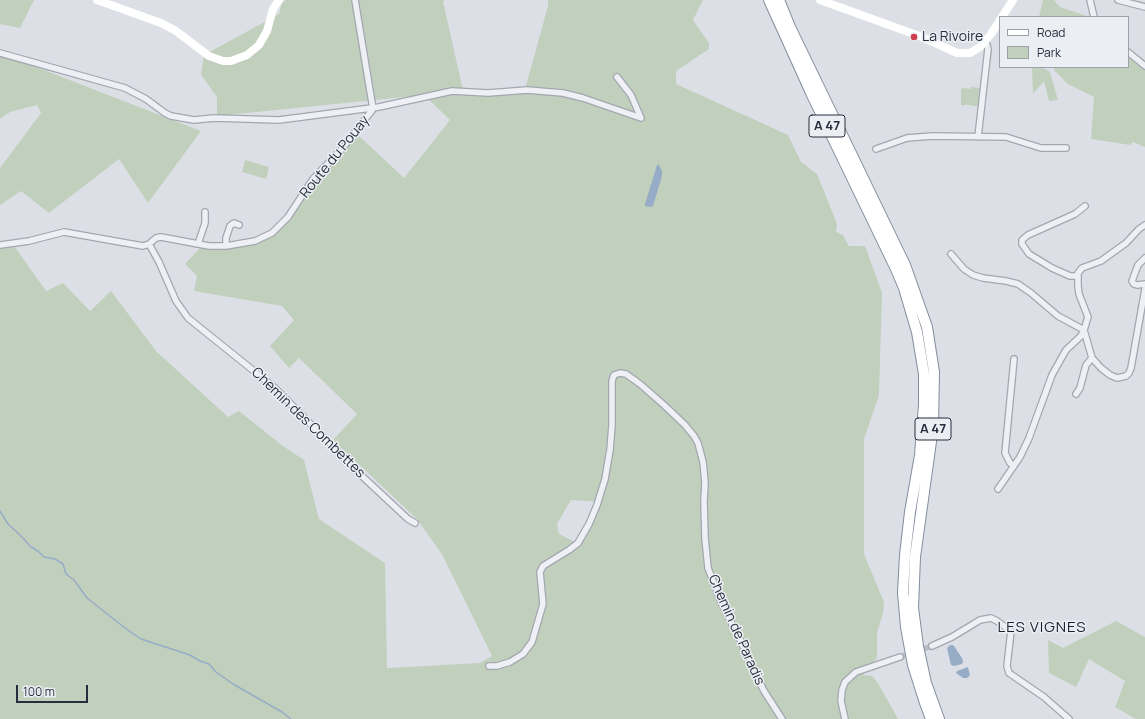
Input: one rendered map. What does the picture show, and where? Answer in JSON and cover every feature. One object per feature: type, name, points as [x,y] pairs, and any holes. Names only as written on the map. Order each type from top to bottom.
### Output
[{"type":"highway","name":"A 47","points":[[769,0],[812,95],[896,269],[904,288],[918,332],[924,374],[923,421],[920,454],[907,535],[903,593],[906,627],[913,665],[924,703],[931,719]]},
{"type":"highway","name":"A 47","points":[[779,0],[790,27],[905,266],[927,327],[934,372],[933,427],[915,557],[913,608],[918,646],[926,683],[939,719]]},
{"type":"main road","points":[[97,0],[161,23],[209,56],[223,61],[231,61],[247,55],[259,45],[267,31],[273,9],[279,0]]},
{"type":"main road","points":[[820,0],[922,37],[957,53],[970,53],[980,47],[999,21]]},
{"type":"main road","points":[[1003,16],[1013,0]]},
{"type":"street","name":"Route du Pouay","points":[[0,245],[29,241],[64,232],[142,246],[149,244],[156,238],[161,237],[198,244],[226,246],[255,241],[272,234],[288,217],[313,179],[350,139],[372,111],[373,106],[355,0]]},
{"type":"street","points":[[1090,0],[1094,16]]},
{"type":"street","points":[[1118,0],[1145,7]]},
{"type":"street","points":[[978,136],[988,49],[988,45],[985,42]]},
{"type":"street","points":[[0,53],[125,88],[146,99],[165,113],[174,117],[189,120],[214,118],[279,120],[373,106],[379,107],[452,91],[488,93],[533,90],[563,93],[583,98],[641,118],[631,95],[617,77]]},
{"type":"street","points":[[1129,53],[1145,66]]},
{"type":"street","points":[[876,149],[915,136],[1006,137],[1041,148],[1066,148]]},
{"type":"street","points":[[1078,276],[1070,276],[1052,268],[1029,254],[1022,244],[1022,240],[1028,235],[1075,214],[1085,206]]},
{"type":"street","points":[[198,244],[204,223],[205,212]]},
{"type":"street","points":[[226,246],[226,238],[230,226],[234,223],[239,225]]},
{"type":"street","points":[[998,490],[1020,457],[1029,438],[1052,375],[1066,350],[1081,336],[1084,330],[1088,318],[1080,294],[1078,276],[1082,268],[1101,261],[1126,243],[1139,228],[1145,225]]},
{"type":"street","name":"Chemin des Combettes","points":[[149,244],[159,262],[176,301],[188,318],[275,388],[363,477],[408,519],[415,523]]},
{"type":"street","points":[[951,254],[964,269],[972,275],[1018,284],[1058,316],[1084,330],[1092,358],[1110,375],[1122,378],[1129,373],[1145,289]]},
{"type":"street","points":[[1145,258],[1138,265],[1132,281],[1137,285],[1145,284]]},
{"type":"street","points":[[1076,394],[1080,388],[1086,365],[1092,358]]},
{"type":"street","points":[[1014,359],[1006,446],[1007,458],[1014,466]]},
{"type":"street","name":"Chemin de Paradis","points":[[489,666],[497,666],[510,662],[523,654],[532,642],[543,604],[540,572],[543,566],[578,543],[595,512],[605,479],[610,450],[612,425],[612,381],[614,375],[620,373],[626,374],[664,404],[685,425],[698,443],[703,462],[705,482],[705,538],[710,575],[722,604],[746,650],[764,691],[782,719]]},
{"type":"street","points":[[932,646],[952,637],[980,620],[991,618],[997,621],[1011,631],[1008,666],[1009,673],[1045,698],[1069,719]]},
{"type":"street","points":[[844,719],[841,701],[842,690],[845,682],[856,672],[900,657]]},
{"type":"green space","points":[[0,0],[34,0],[20,28],[0,24]]},
{"type":"green space","points":[[286,0],[446,0],[443,1],[464,95],[524,93],[548,6],[548,0],[703,0],[693,20],[709,43],[709,49],[676,71],[676,84],[788,135],[801,162],[817,174],[837,224],[836,232],[843,235],[849,246],[865,246],[882,293],[879,395],[864,439],[864,554],[884,602],[883,613],[877,633],[877,658],[863,675],[872,676],[878,683],[898,719],[0,719],[0,247],[15,247],[46,291],[63,283],[90,311],[111,291],[156,351],[228,417],[239,411],[283,446],[304,460],[319,519],[385,563],[387,668],[480,663],[492,656],[443,556],[417,519],[333,440],[357,414],[299,358],[289,368],[270,346],[294,320],[282,306],[194,291],[197,276],[185,264],[201,247],[222,248],[272,236],[285,224],[314,181],[359,136],[404,178],[450,120],[424,95],[217,116],[217,97],[201,75],[204,55],[279,14],[282,3]],"holes":[[[571,500],[600,502],[579,544],[559,534],[557,524]]]},
{"type":"green space","points":[[1043,0],[1054,0],[1060,7],[1087,16],[1039,16]]},
{"type":"green space","points":[[0,53],[201,131],[148,203],[119,159],[49,213],[21,191],[0,205],[0,168],[41,113],[37,105],[10,112],[0,119]]},
{"type":"green space","points":[[1129,55],[1145,68],[1145,147],[1133,142],[1130,145],[1091,139],[1094,97],[1068,84],[1054,70],[1054,68],[1129,68]]},
{"type":"green space","points":[[1032,68],[1044,68],[1050,72],[1058,100],[1049,101],[1044,81],[1033,94]]},
{"type":"green space","points":[[964,87],[971,89],[971,87],[980,88],[981,91],[979,91],[978,102],[980,103],[978,106],[961,105],[961,89]]},
{"type":"green space","points":[[245,160],[269,167],[266,179],[242,172]]},
{"type":"green space","points":[[1116,621],[1145,637],[1145,719],[1136,719],[1115,707],[1125,681],[1089,659],[1076,687],[1049,673],[1048,640],[1063,648]]},
{"type":"water","points":[[657,165],[659,165],[662,171],[662,176],[653,206],[645,206],[645,204]]},
{"type":"water","points":[[950,645],[954,646],[962,658],[962,664],[954,666],[951,665],[947,648]]},
{"type":"water","points":[[968,667],[970,675],[967,678],[963,678],[956,673],[957,671]]},
{"type":"waterway","points":[[0,511],[8,524],[31,547],[44,557],[55,559],[63,564],[66,574],[74,580],[87,598],[125,628],[141,639],[190,655],[209,664],[216,672],[233,684],[282,712],[291,719]]},
{"type":"tunnel","points":[[900,657],[932,646]]},
{"type":"place","name":"La Rivoire","points":[[914,37]]},
{"type":"district","name":"LES VIGNES","points":[[1042,628]]}]
